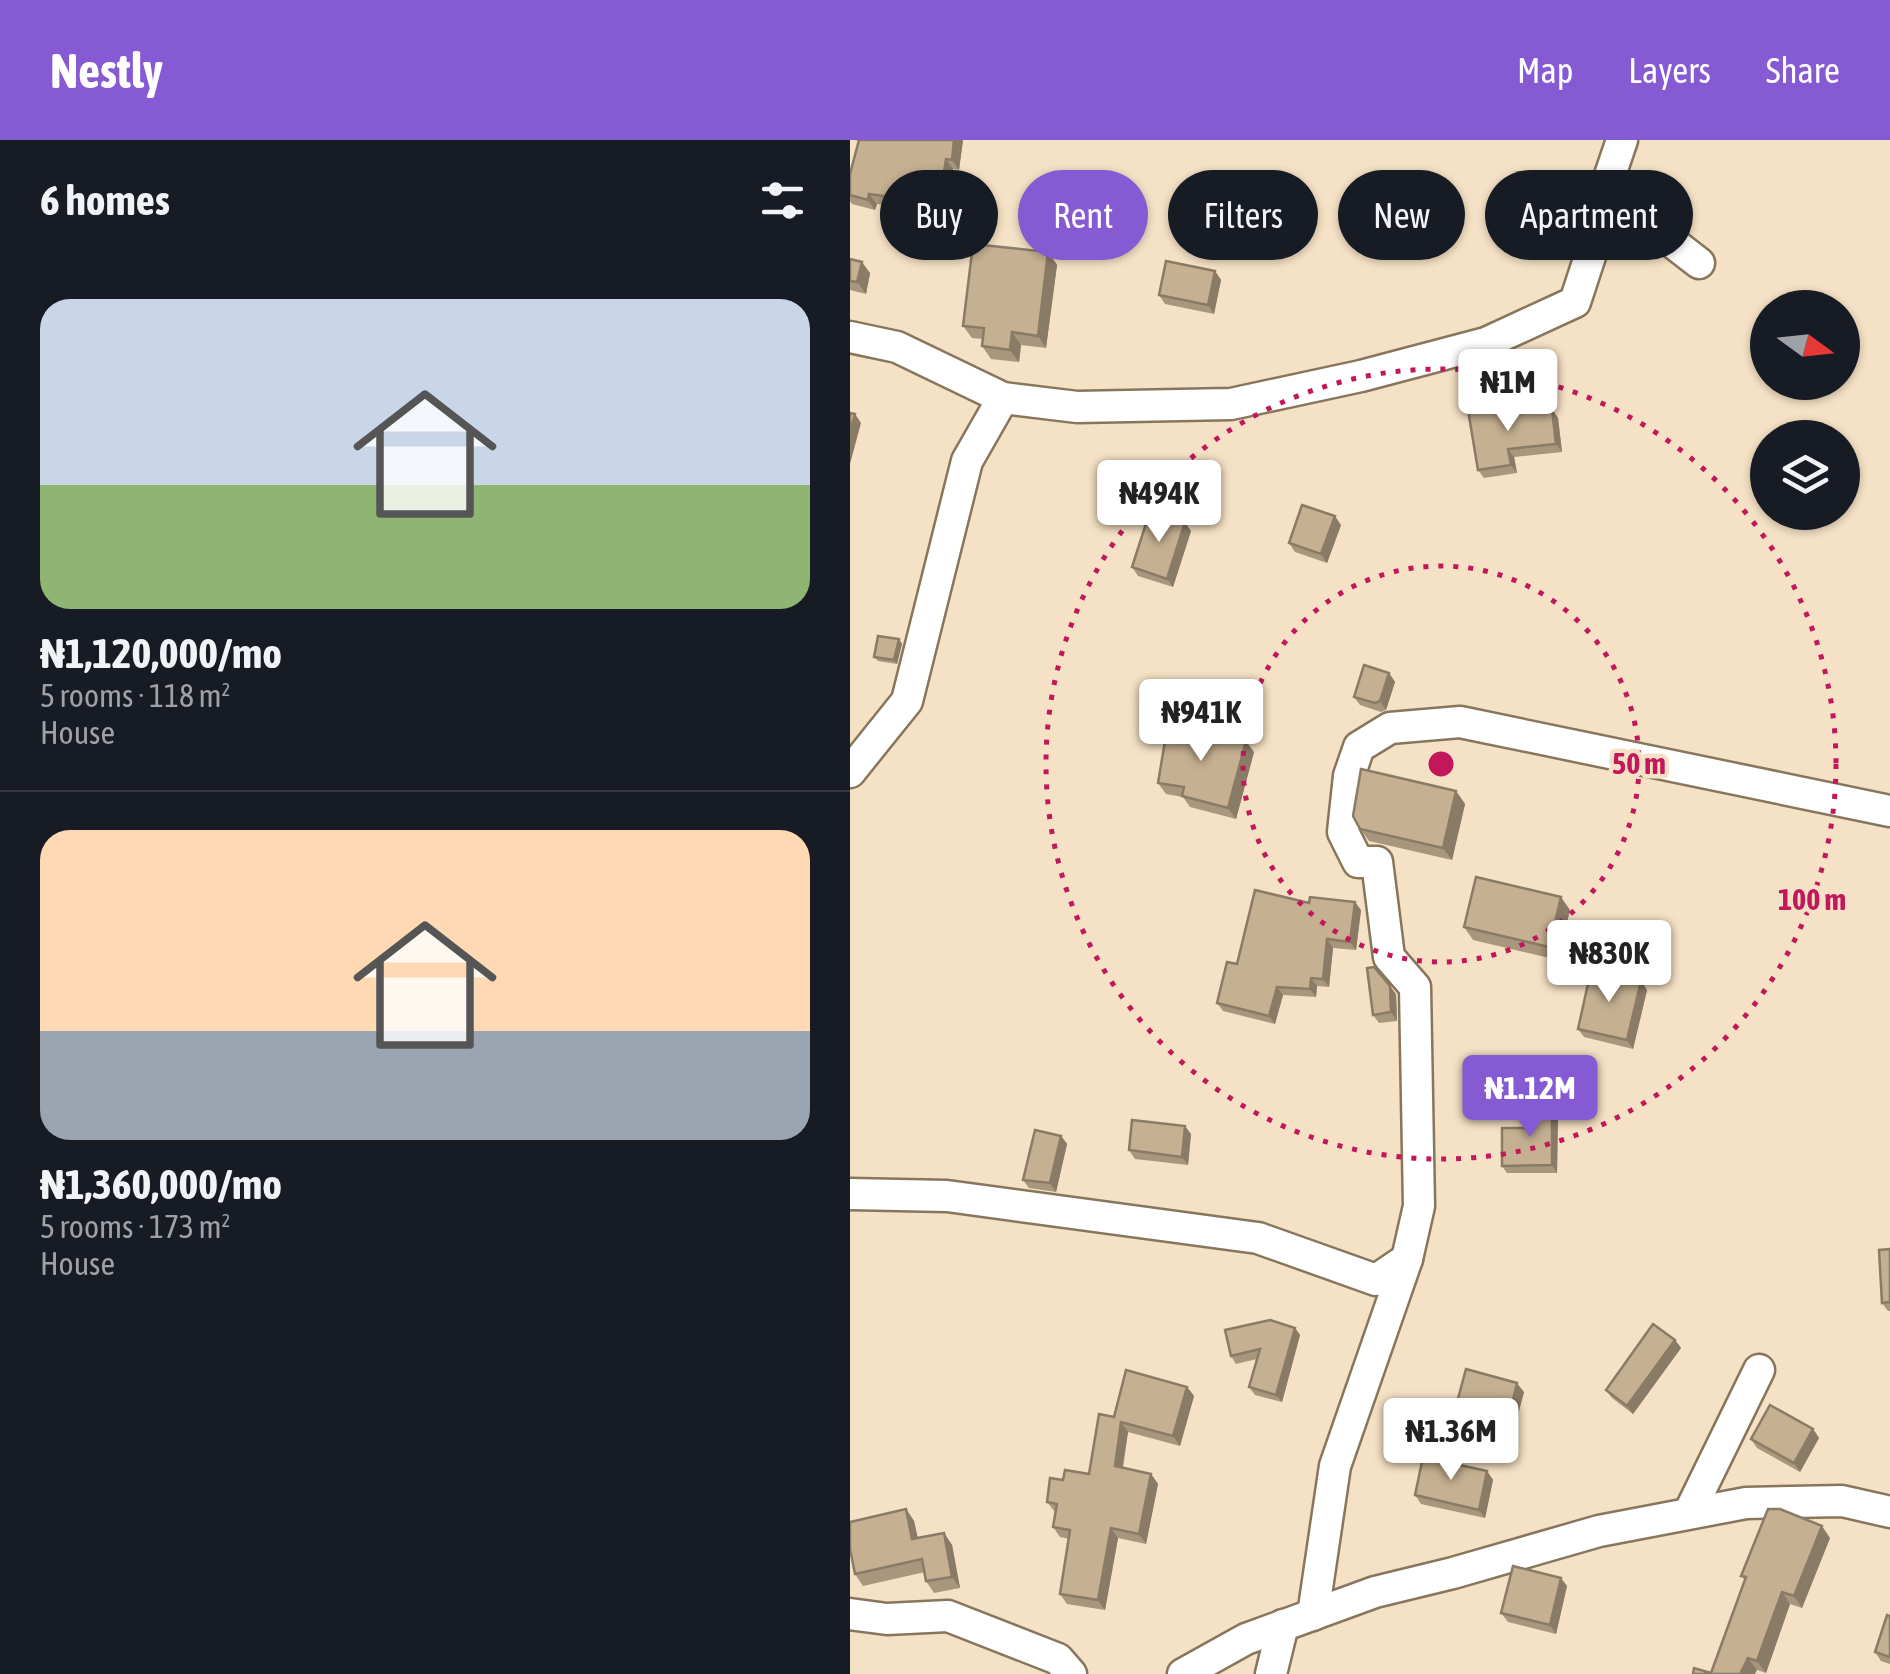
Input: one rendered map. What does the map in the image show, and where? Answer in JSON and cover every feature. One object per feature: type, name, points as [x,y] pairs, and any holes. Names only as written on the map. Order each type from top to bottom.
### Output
[{"type":"street","points":[[1612,170],[1622,140]]},
{"type":"street","points":[[1693,258],[1699,263]]},
{"type":"street","points":[[850,336],[898,347],[1003,398],[1113,408],[1231,404],[1361,376],[1486,343],[1575,302],[1589,260]]},
{"type":"street","points":[[850,772],[908,702],[968,460],[1003,398]]},
{"type":"street","points":[[1312,1614],[1335,1466],[1408,1259],[1419,1206],[1414,987],[1389,957],[1377,862],[1358,862],[1344,832],[1349,776],[1359,747],[1390,728],[1460,722],[1890,811]]},
{"type":"street","points":[[850,1194],[947,1196],[1258,1238],[1376,1280],[1408,1259]]},
{"type":"street","points":[[1689,1513],[1760,1370]]},
{"type":"street","points":[[1183,1674],[1246,1639],[1375,1592],[1600,1530],[1746,1503],[1842,1501],[1890,1512]]},
{"type":"street","points":[[850,1614],[887,1619],[948,1616],[1058,1660],[1071,1674]]},
{"type":"street","points":[[1271,1674],[1283,1625]]},
{"type":"building","points":[[859,140],[954,140],[952,160],[946,159],[944,170],[880,170],[880,196],[869,194],[868,200],[850,195],[850,174]]},
{"type":"building","points":[[998,247],[1018,249],[1018,260],[1047,260],[1038,336],[1012,332],[1010,350],[982,346],[984,328],[963,326],[971,260],[998,260]]},
{"type":"building","points":[[850,259],[862,262],[857,282],[850,281]]},
{"type":"building","points":[[1166,261],[1215,271],[1208,305],[1159,295]]},
{"type":"building","points":[[1502,405],[1503,414],[1552,409],[1556,444],[1508,449],[1511,465],[1478,470],[1468,410]]},
{"type":"building","points":[[1302,505],[1335,516],[1321,554],[1289,543]]},
{"type":"building","points":[[1150,511],[1185,522],[1167,579],[1132,567]]},
{"type":"building","points":[[878,636],[899,639],[894,660],[874,657]]},
{"type":"building","points":[[1364,665],[1389,673],[1380,701],[1375,703],[1354,697]]},
{"type":"building","points":[[1168,723],[1246,741],[1228,808],[1182,796],[1184,787],[1158,783]]},
{"type":"building","points":[[1361,769],[1456,791],[1443,848],[1360,829],[1353,816]]},
{"type":"building","points":[[1476,877],[1561,897],[1549,947],[1464,927]]},
{"type":"building","points":[[1255,890],[1309,903],[1310,897],[1355,902],[1350,942],[1327,939],[1323,979],[1311,978],[1310,989],[1277,987],[1269,1016],[1217,1003],[1227,962],[1237,964]]},
{"type":"building","points":[[1374,967],[1390,986],[1391,1012],[1373,1015],[1367,968]]},
{"type":"building","points":[[1591,970],[1641,981],[1627,1040],[1578,1029]]},
{"type":"building","points":[[1529,1105],[1552,1106],[1552,1165],[1502,1166],[1502,1128],[1528,1128]]},
{"type":"building","points":[[1132,1120],[1185,1126],[1182,1157],[1129,1150]]},
{"type":"building","points":[[1035,1130],[1061,1136],[1050,1183],[1023,1180]]},
{"type":"building","points":[[1890,1249],[1890,1302],[1882,1303],[1879,1250]]},
{"type":"building","points":[[1270,1320],[1295,1328],[1276,1395],[1249,1387],[1260,1349],[1231,1356],[1225,1330]]},
{"type":"building","points":[[1653,1324],[1675,1340],[1627,1406],[1606,1390]]},
{"type":"building","points":[[1466,1369],[1517,1383],[1508,1420],[1456,1406]]},
{"type":"building","points":[[1126,1370],[1187,1387],[1173,1436],[1121,1422],[1115,1466],[1151,1474],[1139,1534],[1111,1528],[1098,1600],[1060,1594],[1070,1530],[1053,1527],[1057,1504],[1047,1502],[1050,1478],[1063,1480],[1065,1470],[1089,1474],[1099,1414],[1114,1417]]},
{"type":"building","points":[[1770,1405],[1813,1429],[1794,1463],[1751,1439]]},
{"type":"building","points":[[1423,1457],[1487,1471],[1479,1510],[1415,1495]]},
{"type":"building","points":[[906,1509],[912,1539],[944,1533],[952,1577],[926,1581],[922,1559],[855,1574],[850,1522]]},
{"type":"building","points":[[1768,1509],[1780,1509],[1822,1526],[1794,1596],[1782,1592],[1757,1661],[1748,1658],[1740,1674],[1693,1674],[1694,1668],[1711,1673],[1746,1577],[1741,1576]]},
{"type":"building","points":[[1513,1566],[1561,1578],[1550,1625],[1501,1613]]},
{"type":"building","points":[[1887,1615],[1890,1616],[1890,1657],[1875,1652]]}]
